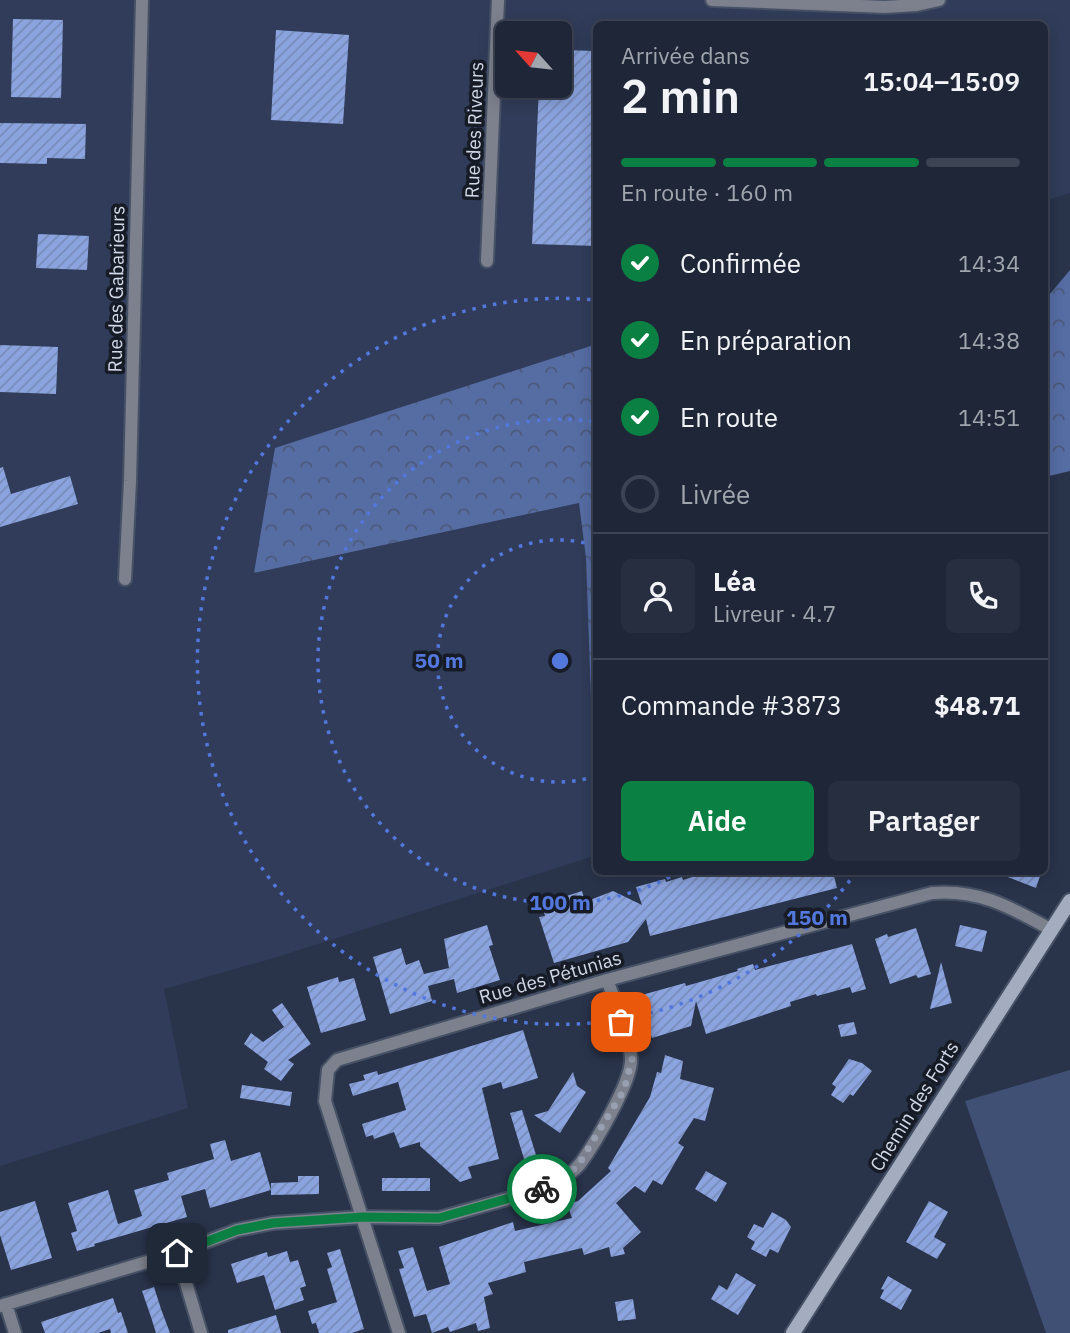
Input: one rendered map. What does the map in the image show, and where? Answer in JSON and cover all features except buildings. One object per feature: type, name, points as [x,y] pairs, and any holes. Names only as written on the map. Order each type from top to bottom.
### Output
[{"type":"street","name":"Rue des Gabarieurs","points":[[125,579],[130,481],[142,0]]},
{"type":"street","name":"Rue des Riveurs","points":[[487,261],[498,0]]},
{"type":"street","points":[[712,0],[885,7],[917,5],[939,0]]},
{"type":"street","name":"Rue des Pétunias","points":[[399,1333],[325,1101],[328,1070],[337,1059],[607,980],[932,893],[953,891],[978,895],[1010,907],[1050,929]]},
{"type":"street","name":"Chemin des Forts","points":[[793,1333],[1070,901]]},
{"type":"street","points":[[15,1333],[3,1305],[177,1253],[237,1230],[273,1223],[363,1217],[439,1218],[550,1187],[565,1178],[579,1164],[624,1090],[629,1074],[632,1059],[607,980]]},
{"type":"street","points":[[177,1253],[201,1333]]},
{"type":"shaded area","points":[[0,0],[1070,0],[1070,193],[1048,200],[1048,21],[593,21],[593,348],[254,573],[579,503],[593,582],[593,856],[274,958],[164,989],[188,1108],[0,1166]]},
{"type":"shaded area","points":[[1070,1070],[1070,1333],[1046,1333],[965,1101]]},
{"type":"green space","points":[[1070,270],[1070,471],[1048,476],[1048,296]]},
{"type":"green space","points":[[593,345],[593,755],[586,558],[579,503],[254,573],[275,448]]},
{"type":"way so far","points":[[542,1189],[565,1178],[579,1164],[624,1090],[632,1059],[621,1022]]},
{"type":"route","points":[[177,1253],[237,1230],[273,1223],[363,1217],[439,1218],[542,1189]]}]
